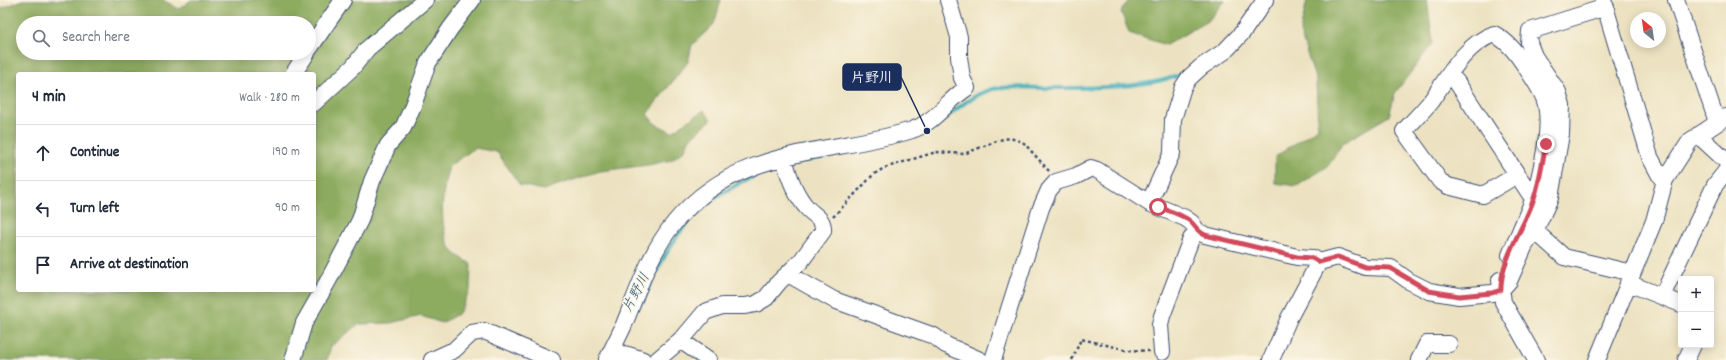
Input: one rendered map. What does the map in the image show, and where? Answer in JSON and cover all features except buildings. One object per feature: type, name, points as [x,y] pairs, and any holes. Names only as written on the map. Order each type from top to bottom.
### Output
[{"type":"street","points":[[316,39],[343,0]]},
{"type":"street","points":[[316,101],[353,66],[367,49],[425,0]]},
{"type":"street","points":[[293,360],[304,323],[328,282],[360,220],[375,175],[388,144],[403,128],[428,63],[450,29],[472,0]]},
{"type":"street","points":[[607,359],[622,329],[644,272],[659,244],[675,222],[714,185],[752,166],[785,161],[913,130],[936,117],[951,100],[967,88],[962,78],[958,57],[959,37],[948,0]]},
{"type":"street","points":[[1150,203],[1172,152],[1173,119],[1183,86],[1197,71],[1226,51],[1242,33],[1265,0]]},
{"type":"street","points":[[1597,360],[1654,221],[1665,180],[1690,141],[1722,119],[1676,0]]},
{"type":"street","points":[[993,360],[1041,208],[1049,190],[1056,182],[1076,176],[1091,168],[1097,170],[1150,203],[1185,218],[1192,223],[1197,231],[1205,235],[1297,257],[1312,258],[1319,262],[1338,257],[1365,267],[1390,268],[1429,291],[1459,296],[1492,293],[1501,290],[1509,281],[1525,245],[1535,231],[1550,198],[1561,134],[1562,105],[1558,92],[1534,56],[1529,43],[1530,32],[1605,4],[1650,157],[1659,174],[1665,180]]},
{"type":"street","points":[[1517,175],[1483,195],[1448,186],[1440,181],[1404,131],[1430,102],[1449,75],[1477,42],[1494,34],[1506,41],[1522,60],[1544,99],[1547,114],[1546,144],[1534,198],[1500,280],[1503,302],[1536,360]]},
{"type":"street","points":[[294,72],[302,60]]},
{"type":"street","points":[[1449,75],[1456,81],[1517,175],[1534,198]]},
{"type":"street","points":[[1698,135],[1726,161]]},
{"type":"street","points":[[656,360],[680,340],[705,312],[714,308],[756,304],[766,298],[779,282],[801,261],[823,231],[824,225],[820,219],[809,210],[798,196],[785,161]]},
{"type":"street","points":[[1662,296],[1715,186],[1726,171]]},
{"type":"street","points":[[1162,352],[1160,326],[1162,316],[1191,238],[1197,231]]},
{"type":"street","points":[[1535,231],[1564,257],[1630,278],[1662,296],[1678,303]]},
{"type":"street","points":[[1271,360],[1289,318],[1319,262]]},
{"type":"street","points":[[788,274],[834,300],[934,336],[946,345],[980,360]]},
{"type":"street","points":[[432,360],[454,350],[472,333],[484,331],[552,360]]},
{"type":"street","points":[[680,340],[709,360]]},
{"type":"street","points":[[1420,360],[1427,344],[1449,344]]},
{"type":"street","points":[[1686,360],[1692,348]]},
{"type":"street","points":[[607,359],[614,354],[625,354],[643,360]]},
{"type":"path","points":[[824,225],[835,216],[873,175],[884,168],[936,152],[964,154],[1000,140],[1018,139],[1023,142],[1044,164],[1056,182]]},
{"type":"path","points":[[1072,360],[1081,339],[1128,350],[1162,352]]},
{"type":"green space","points":[[23,0],[163,0],[179,9],[191,0],[721,0],[714,24],[692,45],[688,62],[647,114],[654,123],[672,132],[704,110],[711,120],[689,139],[685,150],[671,160],[648,165],[600,171],[543,190],[520,185],[497,152],[475,148],[449,166],[442,208],[444,230],[451,249],[471,264],[470,290],[459,313],[442,323],[421,316],[391,323],[359,324],[331,346],[327,360],[0,360],[0,9]]},
{"type":"green space","points":[[1129,0],[1225,0],[1209,20],[1166,45],[1129,33],[1121,11]]},
{"type":"green space","points":[[1307,0],[1427,0],[1433,43],[1395,93],[1389,116],[1343,143],[1328,166],[1297,186],[1275,183],[1275,157],[1318,128],[1316,81],[1300,32]]},
{"type":"waterway","name":"片野川","points":[[939,123],[969,100],[995,88],[1079,88],[1135,85],[1153,82],[1186,73]]},
{"type":"waterway","name":"片野川","points":[[789,164],[838,154]]},
{"type":"waterway","name":"片野川","points":[[640,304],[669,249],[688,221],[718,196],[742,182],[766,171]]},
{"type":"place","name":"片野川","points":[[927,131]]},
{"type":"route","points":[[1158,207],[1185,218],[1192,223],[1197,231],[1205,235],[1297,257],[1312,258],[1319,262],[1328,258],[1338,257],[1356,265],[1365,267],[1390,268],[1397,271],[1409,281],[1429,291],[1459,296],[1492,293],[1501,290],[1500,280],[1504,268],[1534,198],[1546,144]]}]
